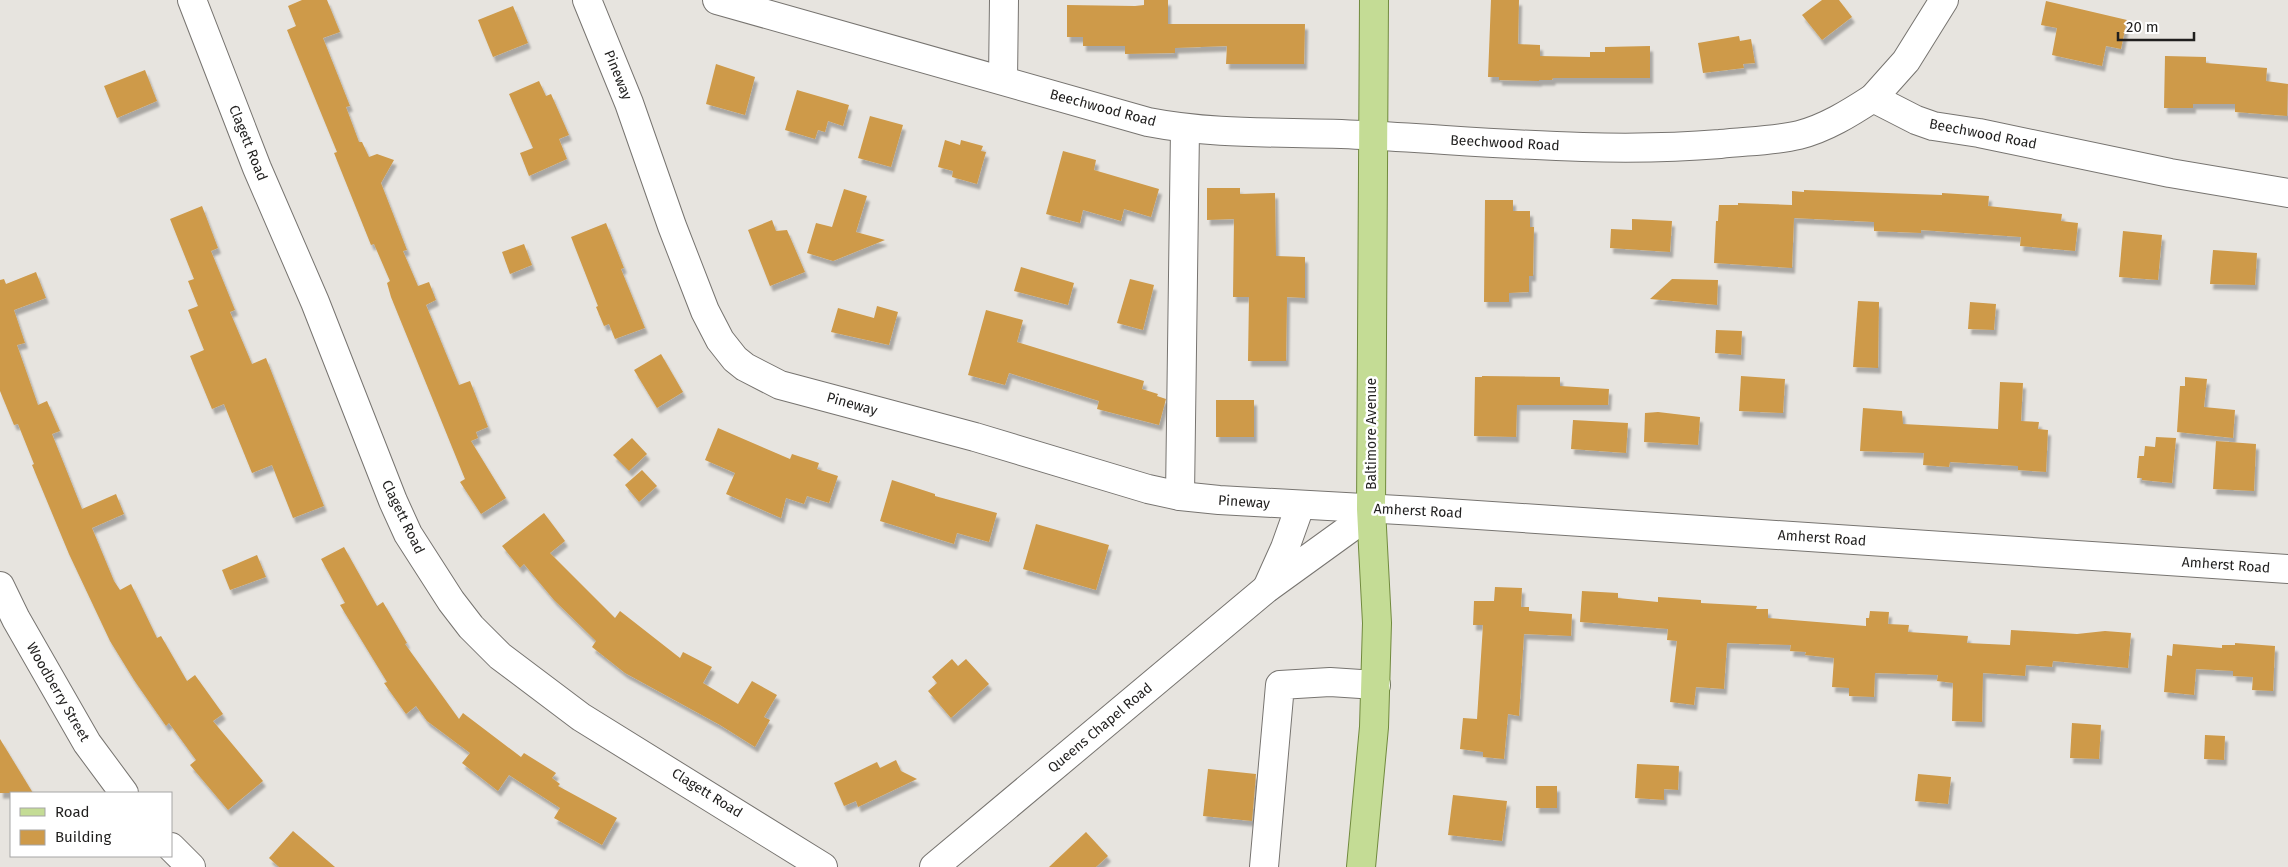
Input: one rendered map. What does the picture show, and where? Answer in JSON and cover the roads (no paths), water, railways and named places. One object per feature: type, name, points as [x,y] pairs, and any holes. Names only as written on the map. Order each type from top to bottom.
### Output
[{"type":"main road","name":"Baltimore Avenue","points":[[1361,867],[1371,775],[1378,623],[1363,509],[1374,136],[1374,0]]},
{"type":"street","name":"Clagett Road","points":[[192,0],[257,168],[315,302],[393,501],[408,534],[451,602],[471,627],[500,656],[581,717],[824,867]]},
{"type":"street","name":"Pineway","points":[[587,0],[629,103],[672,226],[705,311],[720,340],[745,367],[780,385],[976,437],[1148,489],[1180,496],[1363,509]]},
{"type":"street","name":"Beechwood Road","points":[[717,0],[1148,122],[1185,129],[1225,133],[1374,136],[1622,148],[1690,146],[1799,135],[1845,116],[1873,98],[1932,126],[1989,134],[2170,173],[2288,192]]},
{"type":"street","points":[[1003,80],[1004,0]]},
{"type":"street","points":[[1873,98],[1906,60],[1944,0]]},
{"type":"street","points":[[1180,496],[1185,129]]},
{"type":"street","name":"Queens Chapel Road","points":[[1266,589],[1285,548],[1300,506]]},
{"type":"street","name":"Amherst Road","points":[[1363,509],[2288,569]]},
{"type":"street","name":"Queens Chapel Road","points":[[934,867],[1266,589],[1360,521],[1363,509]]},
{"type":"street","name":"Woodberry Street","points":[[0,586],[16,618],[87,743],[123,792]]},
{"type":"street","points":[[1264,867],[1280,685],[1330,682],[1376,685]]},
{"type":"street","points":[[172,848],[191,867]]}]
